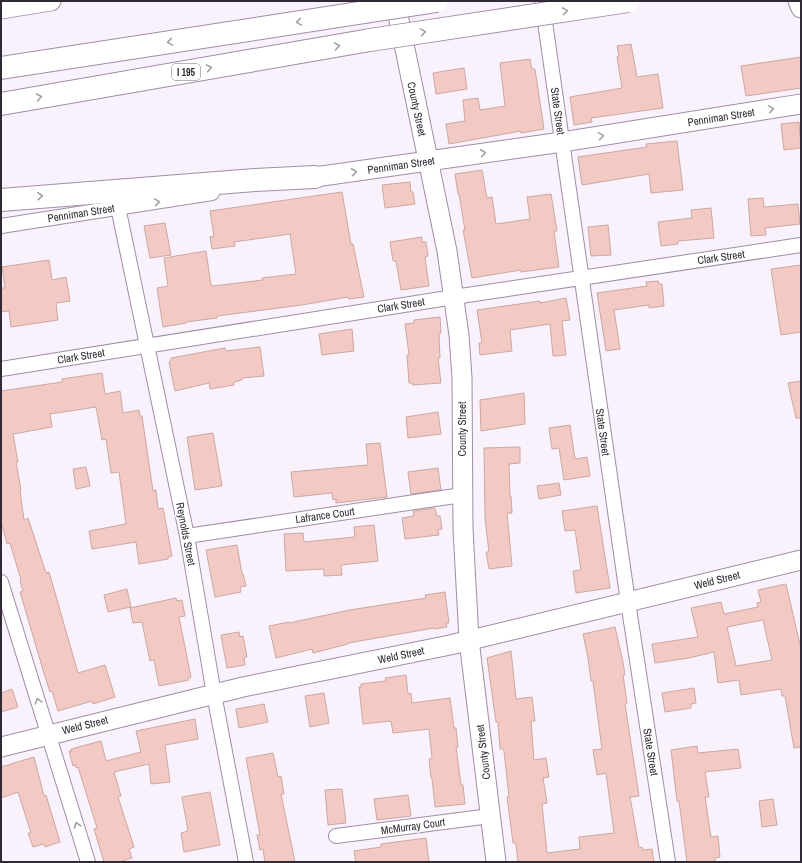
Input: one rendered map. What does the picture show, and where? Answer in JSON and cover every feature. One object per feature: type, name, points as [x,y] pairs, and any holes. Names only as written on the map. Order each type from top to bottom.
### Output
[{"type":"highway","points":[[1,68],[437,1]]},
{"type":"highway","name":"I 195","points":[[1,104],[370,40],[628,1]]},
{"type":"highway","points":[[1,200],[255,180],[315,178]]},
{"type":"main road","points":[[1,9],[52,1]]},
{"type":"main road","name":"County Street","points":[[395,1],[446,251],[454,297],[461,354],[464,568],[469,640],[496,862]]},
{"type":"main road","points":[[798,1],[801,8]]},
{"type":"main road","name":"Penniman Street","points":[[315,178],[562,142],[801,104]]},
{"type":"main road","name":"Weld Street","points":[[1,747],[48,734],[214,694],[469,640],[801,560]]},
{"type":"street","name":"State Street","points":[[542,1],[628,602],[668,862]]},
{"type":"street","name":"Penniman Street","points":[[1,226],[315,178]]},
{"type":"street","name":"Reynolds Street","points":[[118,207],[187,536],[214,694],[246,862]]},
{"type":"street","name":"Clark Street","points":[[1,369],[454,297],[801,245]]},
{"type":"street","name":"Lafrance Court","points":[[187,536],[462,495]]},
{"type":"street","points":[[1,582],[88,862]]},
{"type":"street","name":"McMurray Court","points":[[336,836],[490,816]]},
{"type":"building","points":[[631,44],[637,77],[658,74],[663,108],[591,118],[592,122],[574,125],[570,97],[622,88],[617,57],[619,56],[617,46]]},
{"type":"building","points":[[801,57],[801,88],[746,96],[741,66]]},
{"type":"building","points":[[530,59],[532,69],[535,69],[544,129],[521,133],[521,131],[449,144],[446,124],[465,121],[463,100],[478,98],[480,110],[505,106],[500,63]]},
{"type":"building","points":[[464,68],[467,89],[436,94],[433,73]]},
{"type":"building","points":[[799,122],[801,148],[784,150],[781,124]]},
{"type":"building","points":[[677,141],[683,190],[651,193],[649,174],[582,185],[578,157],[647,147],[646,144]]},
{"type":"building","points":[[482,170],[487,198],[492,197],[496,224],[530,219],[527,197],[551,194],[557,231],[554,231],[559,267],[521,272],[521,270],[472,278],[455,174]]},
{"type":"building","points":[[410,182],[411,192],[413,192],[415,204],[385,208],[382,185]]},
{"type":"building","points":[[342,192],[351,244],[353,244],[364,297],[349,299],[348,297],[302,305],[217,316],[217,318],[163,327],[157,288],[168,286],[164,258],[206,251],[211,285],[213,286],[263,280],[262,278],[296,274],[290,234],[234,242],[235,246],[212,249],[210,237],[214,236],[210,211]]},
{"type":"building","points":[[763,198],[764,207],[798,204],[800,224],[765,228],[766,235],[751,236],[748,199]]},
{"type":"building","points":[[711,208],[714,238],[678,241],[678,244],[661,246],[658,222],[692,218],[691,210]]},
{"type":"building","points":[[165,223],[171,255],[150,258],[144,226]]},
{"type":"building","points":[[608,225],[611,255],[591,256],[588,227]]},
{"type":"building","points":[[422,237],[422,242],[426,242],[428,256],[425,257],[429,286],[401,290],[396,261],[393,261],[390,242]]},
{"type":"building","points":[[49,260],[52,280],[66,277],[70,301],[56,303],[58,320],[11,327],[9,311],[1,312],[1,288],[5,288],[2,267]]},
{"type":"building","points":[[801,265],[801,332],[781,335],[771,269]]},
{"type":"building","points":[[658,281],[659,284],[662,284],[664,306],[649,308],[649,305],[614,310],[620,349],[606,351],[597,293],[647,286],[646,282]]},
{"type":"building","points":[[566,298],[570,320],[562,321],[566,355],[553,356],[550,324],[510,330],[512,351],[480,355],[479,343],[482,343],[477,310],[540,301],[540,303]]},
{"type":"building","points":[[440,317],[440,358],[438,358],[441,383],[413,385],[412,383],[409,383],[407,355],[409,355],[405,324],[414,323],[414,320]]},
{"type":"building","points":[[352,329],[354,351],[322,355],[319,334]]},
{"type":"building","points":[[260,347],[264,376],[242,378],[242,380],[234,382],[234,385],[210,389],[209,383],[175,391],[169,362],[171,361],[171,358],[225,348],[226,351]]},
{"type":"building","points":[[102,373],[105,394],[120,391],[123,413],[139,410],[140,416],[142,416],[153,491],[156,490],[158,509],[163,508],[172,556],[168,557],[168,559],[139,564],[136,542],[92,549],[89,531],[126,524],[119,472],[111,473],[106,439],[102,440],[96,407],[50,414],[52,427],[13,434],[18,462],[16,462],[24,520],[28,518],[46,573],[49,572],[78,673],[105,665],[115,697],[93,704],[92,701],[58,711],[52,691],[50,692],[46,680],[20,592],[23,591],[21,580],[10,543],[7,544],[1,522],[1,391],[62,382],[62,379]]},
{"type":"building","points":[[801,381],[801,418],[796,418],[788,383]]},
{"type":"building","points":[[524,393],[525,424],[481,431],[480,400]]},
{"type":"building","points":[[438,412],[441,434],[408,438],[406,417]]},
{"type":"building","points":[[570,425],[575,459],[587,457],[590,476],[564,480],[559,448],[552,449],[549,428]]},
{"type":"building","points":[[213,433],[222,486],[195,490],[187,437]]},
{"type":"building","points":[[380,443],[387,497],[336,503],[336,499],[333,500],[332,493],[294,497],[291,472],[368,465],[366,444]]},
{"type":"building","points":[[520,447],[520,463],[509,464],[512,513],[507,513],[512,566],[489,569],[486,552],[489,552],[485,518],[484,448]]},
{"type":"building","points":[[86,467],[90,486],[76,489],[73,469]]},
{"type":"building","points":[[438,468],[441,490],[411,494],[408,472]]},
{"type":"building","points":[[559,483],[561,495],[539,499],[537,486]]},
{"type":"building","points":[[597,506],[610,588],[576,593],[573,571],[581,570],[575,530],[565,531],[562,511]]},
{"type":"building","points":[[435,508],[437,516],[440,516],[442,529],[438,530],[439,535],[405,539],[402,518],[414,516],[413,511]]},
{"type":"building","points":[[374,525],[378,561],[341,565],[342,575],[324,576],[324,569],[286,571],[284,534],[303,533],[304,542],[355,537],[354,527]]},
{"type":"building","points":[[237,545],[242,574],[246,586],[240,587],[241,592],[215,597],[206,550]]},
{"type":"building","points":[[786,584],[801,649],[801,747],[794,748],[785,696],[782,696],[781,689],[741,695],[739,680],[718,683],[714,652],[689,658],[655,663],[652,644],[698,637],[691,608],[721,602],[724,614],[758,607],[757,603],[761,602],[758,590]],"holes":[[[763,620],[772,660],[736,666],[727,627]]]},
{"type":"building","points":[[127,589],[131,607],[108,612],[104,595]]},
{"type":"building","points":[[445,592],[449,623],[446,623],[447,627],[348,643],[313,653],[312,649],[276,658],[269,626],[350,610],[426,598],[425,595]]},
{"type":"building","points":[[176,598],[177,601],[182,600],[185,616],[179,617],[191,677],[188,678],[189,680],[159,686],[154,660],[150,661],[142,622],[133,623],[130,608]]},
{"type":"building","points":[[615,627],[625,675],[623,675],[627,703],[625,704],[639,796],[630,797],[639,848],[642,847],[643,850],[652,849],[654,862],[518,862],[516,845],[513,843],[507,797],[509,797],[504,751],[503,749],[500,749],[498,722],[496,722],[487,658],[511,651],[516,699],[532,697],[535,721],[531,721],[534,760],[546,758],[549,777],[543,778],[547,803],[542,804],[547,853],[580,849],[579,837],[614,833],[606,773],[597,775],[593,750],[602,749],[593,681],[591,681],[583,634]]},
{"type":"building","points":[[239,632],[240,637],[243,636],[247,657],[244,658],[245,665],[227,668],[221,635]]},
{"type":"building","points":[[406,675],[408,694],[411,693],[412,703],[450,698],[454,728],[456,728],[458,747],[456,747],[465,804],[435,807],[429,759],[432,758],[429,729],[393,733],[391,721],[363,724],[359,687],[361,687],[361,684],[386,681],[385,678]]},
{"type":"building","points":[[694,688],[696,703],[691,704],[691,708],[665,712],[662,693]]},
{"type":"building","points":[[12,689],[18,707],[1,712],[1,693]]},
{"type":"building","points":[[324,693],[329,723],[310,727],[305,696]]},
{"type":"building","points":[[264,704],[268,722],[239,728],[236,709]]},
{"type":"building","points":[[195,719],[198,739],[165,745],[170,782],[151,784],[149,764],[114,772],[121,796],[118,797],[134,847],[129,849],[132,858],[119,862],[104,862],[94,829],[97,828],[78,767],[76,768],[76,765],[73,766],[69,751],[72,751],[71,749],[101,741],[106,761],[141,752],[136,731]]},
{"type":"building","points":[[697,746],[698,753],[738,749],[741,768],[705,772],[709,797],[705,797],[711,837],[718,836],[720,857],[715,858],[715,862],[687,862],[679,801],[677,801],[671,750]]},
{"type":"building","points":[[273,753],[278,777],[281,776],[284,794],[281,794],[295,862],[265,862],[263,849],[260,850],[257,835],[260,835],[246,758]]},
{"type":"building","points":[[34,757],[44,796],[46,795],[60,842],[45,847],[44,844],[33,847],[28,833],[31,833],[18,792],[1,798],[1,767]]},
{"type":"building","points":[[342,789],[346,823],[328,825],[325,790]]},
{"type":"building","points":[[210,792],[220,845],[184,852],[181,833],[188,831],[182,797]]},
{"type":"building","points":[[408,795],[411,816],[377,820],[374,799]]},
{"type":"building","points":[[773,799],[777,825],[762,827],[759,801]]},
{"type":"building","points":[[426,838],[429,862],[356,862],[354,851],[381,847],[381,844]]}]
